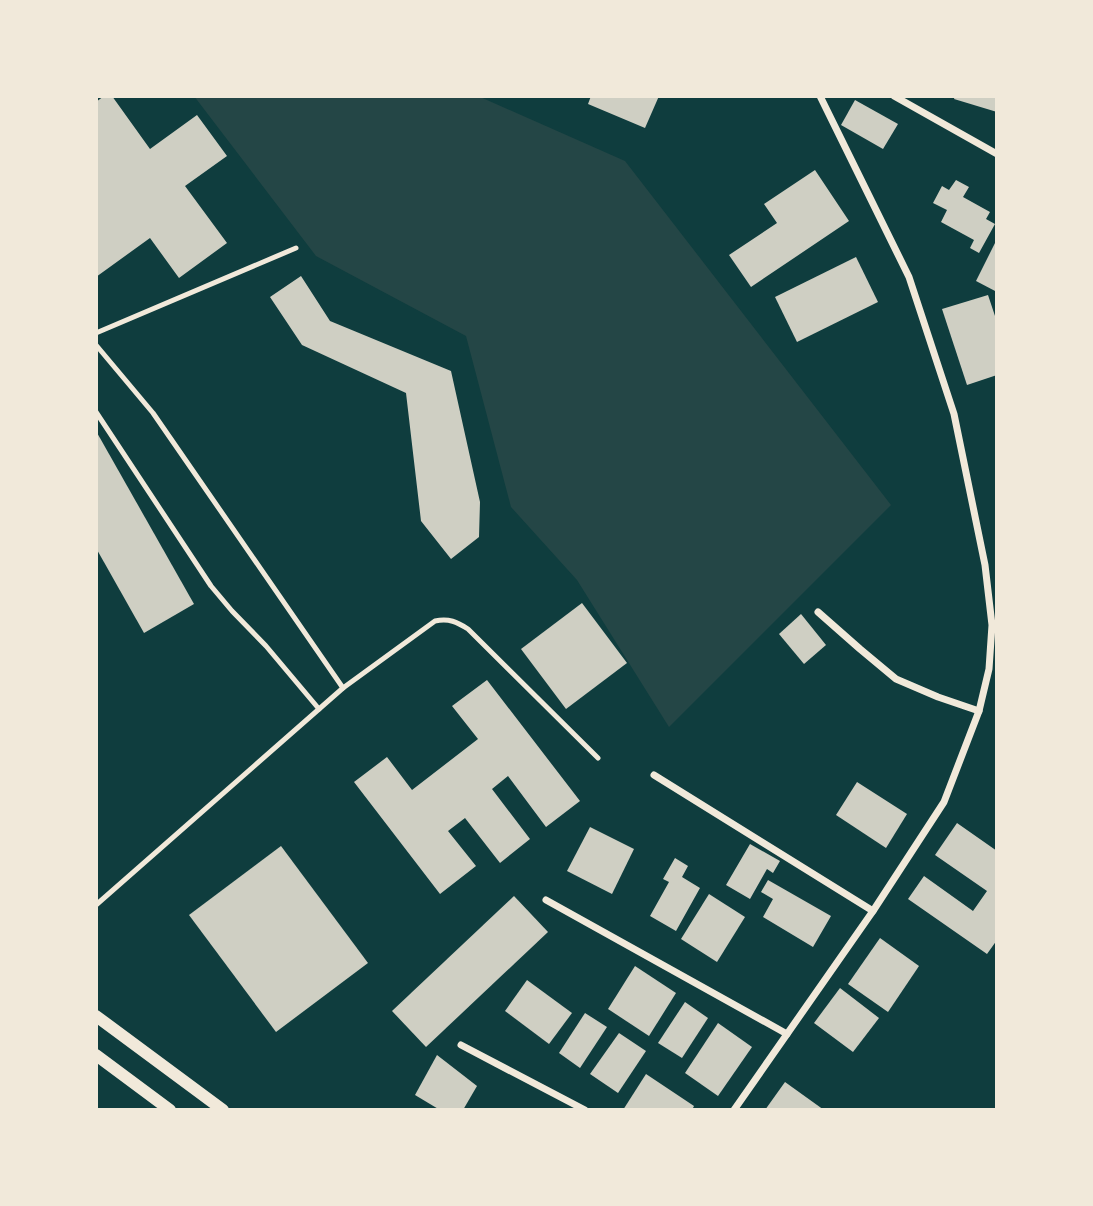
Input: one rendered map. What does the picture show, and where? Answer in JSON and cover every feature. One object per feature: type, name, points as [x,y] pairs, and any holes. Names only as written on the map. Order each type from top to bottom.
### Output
[{"type":"street","points":[[734,1110],[873,911],[944,802],[979,711],[989,668],[992,625],[985,565],[954,414],[909,277],[820,96]]},
{"type":"street","points":[[894,96],[997,154]]},
{"type":"street","points":[[818,612],[896,679],[979,711]]},
{"type":"street","points":[[654,775],[873,911]]},
{"type":"street","points":[[546,900],[787,1034]]},
{"type":"street","points":[[96,1016],[223,1110]]},
{"type":"street","points":[[461,1045],[585,1110]]},
{"type":"street","points":[[96,1055],[170,1110]]},
{"type":"lane","points":[[96,333],[296,248]]},
{"type":"lane","points":[[96,345],[153,413],[343,688]]},
{"type":"lane","points":[[96,412],[211,586],[319,709]]},
{"type":"lane","points":[[96,905],[343,688],[436,621],[455,621],[468,629],[598,758]]},
{"type":"shaded area","points":[[194,96],[478,96],[625,161],[891,505],[669,727],[577,580],[511,507],[466,336],[316,256]]},
{"type":"building","points":[[104,96],[112,96],[150,149],[197,115],[227,156],[185,186],[227,243],[179,278],[150,238],[96,277],[96,102]]},
{"type":"building","points":[[591,96],[659,96],[645,128],[588,104]]},
{"type":"building","points":[[955,96],[997,96],[997,112],[954,99]]},
{"type":"building","points":[[855,100],[898,124],[883,149],[841,125]]},
{"type":"building","points":[[815,170],[849,221],[751,287],[729,255],[777,223],[764,204]]},
{"type":"building","points":[[956,180],[969,187],[963,197],[990,212],[986,219],[995,224],[979,253],[970,248],[974,240],[941,222],[947,210],[933,203],[942,186],[949,190]]},
{"type":"building","points":[[997,239],[997,292],[976,281]]},
{"type":"building","points":[[856,257],[878,302],[797,342],[775,297]]},
{"type":"building","points":[[301,276],[330,321],[451,371],[480,502],[479,537],[451,559],[421,521],[406,393],[302,345],[270,297]]},
{"type":"building","points":[[988,295],[997,322],[997,375],[967,385],[942,309]]},
{"type":"building","points":[[96,431],[194,604],[144,633],[96,548]]},
{"type":"building","points":[[582,603],[627,663],[566,709],[521,649]]},
{"type":"building","points":[[801,614],[826,645],[804,664],[779,634]]},
{"type":"building","points":[[487,680],[580,801],[546,827],[508,776],[492,789],[530,839],[500,863],[465,818],[448,831],[476,866],[440,894],[354,782],[387,757],[412,790],[478,739],[452,706]]},
{"type":"building","points":[[857,782],[907,814],[886,848],[836,815]]},
{"type":"building","points":[[957,823],[997,851],[997,940],[987,954],[908,899],[924,876],[973,911],[987,891],[935,855]]},
{"type":"building","points":[[590,827],[634,849],[612,894],[567,871]]},
{"type":"building","points":[[750,844],[780,861],[773,873],[767,869],[750,899],[726,885]]},
{"type":"building","points":[[281,846],[368,963],[276,1032],[189,915]]},
{"type":"building","points":[[675,858],[688,866],[682,877],[700,888],[676,931],[650,916],[669,882],[663,879]]},
{"type":"building","points":[[768,880],[831,916],[813,947],[763,917],[773,899],[761,892]]},
{"type":"building","points":[[709,894],[745,917],[717,962],[681,939]]},
{"type":"building","points":[[514,896],[548,932],[426,1047],[392,1011]]},
{"type":"building","points":[[880,938],[919,966],[888,1012],[848,984]]},
{"type":"building","points":[[635,966],[676,993],[649,1036],[608,1009]]},
{"type":"building","points":[[527,980],[572,1013],[549,1044],[505,1011]]},
{"type":"building","points":[[840,988],[879,1018],[853,1052],[814,1023]]},
{"type":"building","points":[[685,1002],[708,1018],[682,1058],[658,1043]]},
{"type":"building","points":[[585,1013],[607,1027],[580,1068],[559,1053]]},
{"type":"building","points":[[718,1023],[752,1047],[718,1096],[685,1073]]},
{"type":"building","points":[[619,1033],[646,1051],[618,1093],[590,1074]]},
{"type":"building","points":[[437,1055],[477,1086],[463,1110],[440,1110],[415,1095]]},
{"type":"building","points":[[646,1074],[694,1106],[692,1110],[623,1110]]},
{"type":"building","points":[[785,1082],[824,1110],[765,1110]]}]
